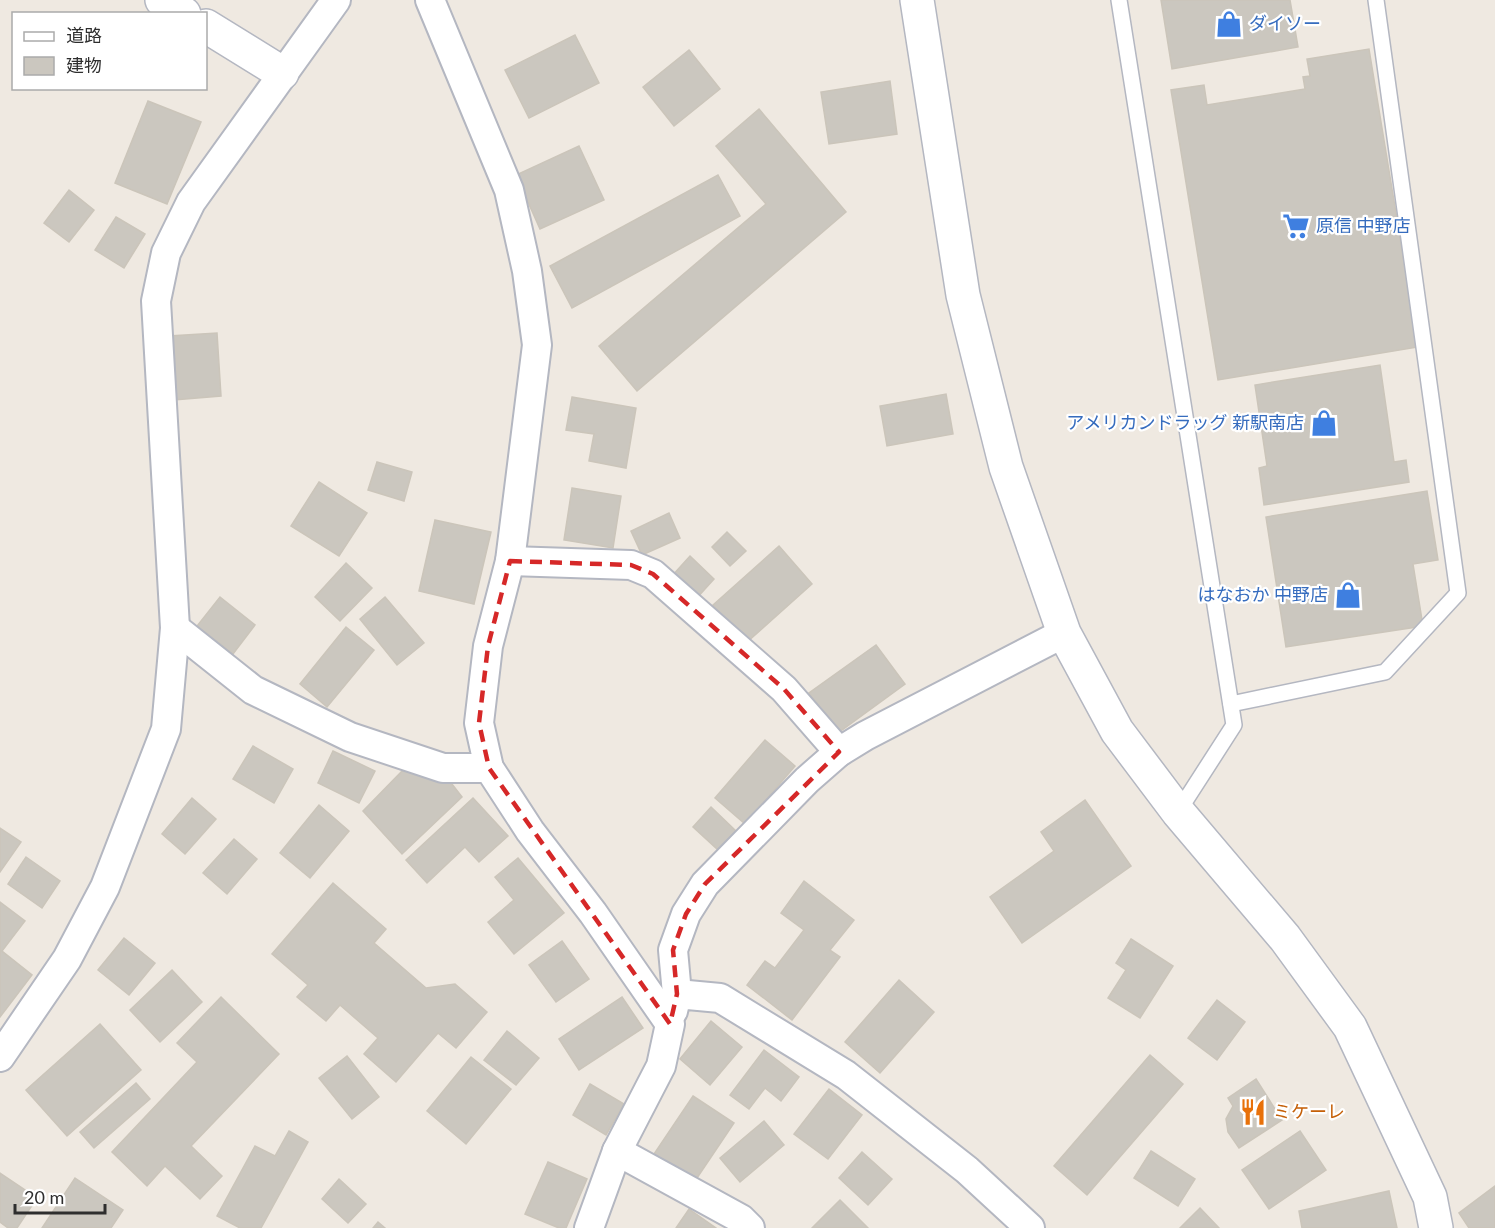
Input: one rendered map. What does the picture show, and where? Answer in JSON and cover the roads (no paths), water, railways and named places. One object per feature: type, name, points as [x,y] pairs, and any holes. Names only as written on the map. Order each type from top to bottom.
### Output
[{"type":"street","points":[[162,0],[181,12]]},
{"type":"street","points":[[0,1057],[67,959],[105,887],[166,729],[175,628],[156,301],[166,253],[191,202],[336,0]]},
{"type":"street","points":[[429,0],[509,190],[527,271],[537,345],[510,561],[488,646],[479,723],[489,768],[530,831],[593,913],[670,1024]]},
{"type":"street","points":[[916,0],[963,295],[1006,467],[1064,633],[1117,731],[1178,812],[1285,938],[1350,1027],[1431,1197],[1436,1228]]},
{"type":"street","points":[[207,27],[282,73]]},
{"type":"street","points":[[510,561],[632,565],[653,574],[784,689],[839,752]]},
{"type":"street","points":[[175,628],[253,690],[350,737],[443,768],[489,768]]},
{"type":"street","points":[[589,1228],[617,1151],[661,1066],[677,994],[673,950],[686,914],[705,884],[807,780],[839,752],[1064,633]]},
{"type":"street","points":[[677,994],[720,998],[846,1075],[967,1170],[1030,1228]]},
{"type":"street","points":[[617,1151],[741,1220],[750,1228]]},
{"type":"lane","points":[[1119,0],[1234,725],[1178,812]]},
{"type":"lane","points":[[1231,704],[1385,672],[1458,594],[1376,0]]},
{"type":"place","name":"ダイソー","points":[[1229,24]]},
{"type":"place","name":"原信 中野店","points":[[1296,226]]},
{"type":"place","name":"アメリカンドラッグ 新駅南店","points":[[1324,423]]},
{"type":"place","name":"はなおか 中野店","points":[[1348,595]]},
{"type":"place","name":"ミケーレ","points":[[1253,1112]]}]
